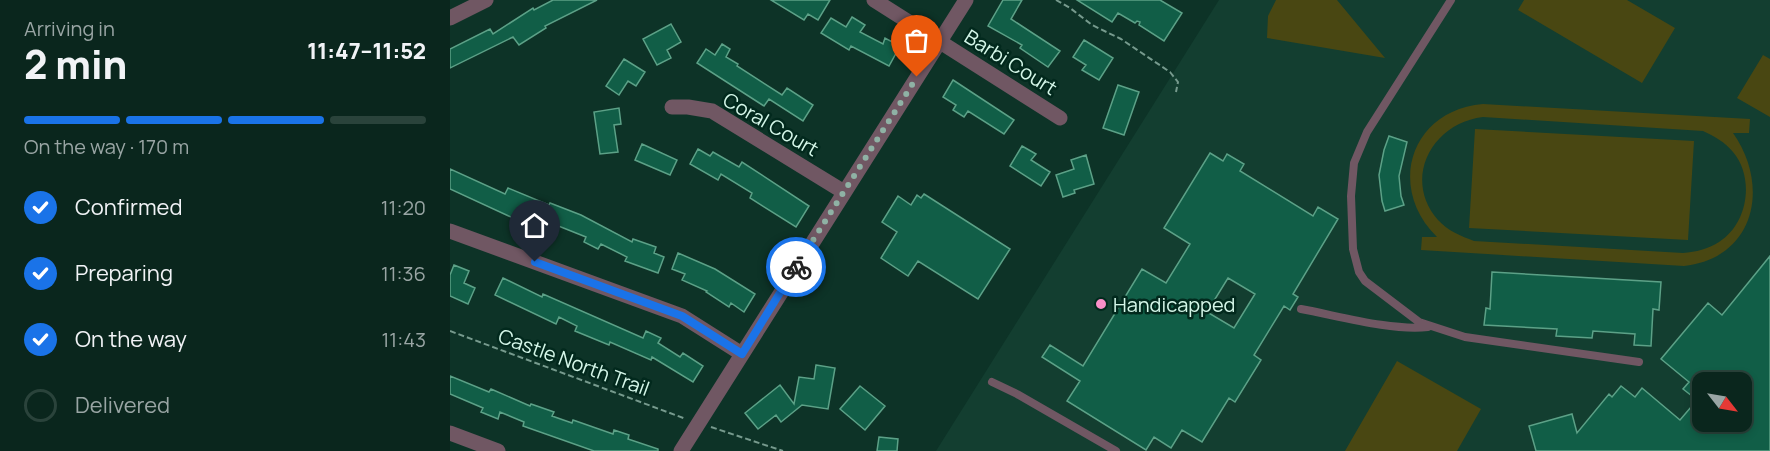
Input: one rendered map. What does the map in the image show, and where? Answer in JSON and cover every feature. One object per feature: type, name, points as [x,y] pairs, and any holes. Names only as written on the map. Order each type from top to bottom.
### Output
[{"type":"street","points":[[450,18],[486,0]]},
{"type":"street","name":"Barbi Court","points":[[874,0],[1060,118]]},
{"type":"street","points":[[681,451],[966,0]]},
{"type":"street","name":"Coral Court","points":[[672,107],[712,111],[844,192]]},
{"type":"street","points":[[450,231],[682,316],[742,354]]},
{"type":"street","points":[[450,434],[498,451]]},
{"type":"lane","points":[[1451,0],[1367,132],[1354,163],[1351,196],[1353,249],[1359,272],[1365,281],[1419,322],[1465,337],[1639,363]]},
{"type":"lane","points":[[1301,309],[1402,327],[1433,326]]},
{"type":"lane","points":[[992,382],[1116,451]]},
{"type":"path","points":[[1056,0],[1092,25],[1121,39],[1170,72],[1178,82],[1176,92]]},
{"type":"path","name":"Castle North Trail","points":[[450,331],[688,419]]},
{"type":"path","points":[[711,427],[783,451]]},
{"type":"shaded area","points":[[1219,0],[1770,0],[1770,451],[936,451]]},
{"type":"shaded area","points":[[1276,0],[1337,0],[1385,58],[1267,38],[1268,16]]},
{"type":"shaded area","points":[[1524,0],[1627,0],[1675,28],[1642,83],[1518,10]]},
{"type":"shaded area","points":[[1763,55],[1770,59],[1770,117],[1737,98]]},
{"type":"shaded area","points":[[1483,104],[1750,119],[1749,133],[1733,133],[1744,153],[1751,175],[1753,196],[1749,216],[1741,234],[1727,249],[1708,260],[1684,266],[1421,250],[1422,237],[1437,237],[1421,217],[1413,196],[1410,175],[1414,154],[1423,136],[1438,120],[1458,109]],"holes":[[[1483,117],[1703,131],[1719,140],[1733,152],[1740,163],[1746,187],[1745,200],[1737,224],[1719,242],[1697,251],[1683,253],[1474,241],[1450,230],[1438,220],[1428,204],[1423,187],[1423,171],[1428,155],[1437,141],[1449,130],[1465,121]]]},
{"type":"shaded area","points":[[1475,129],[1694,141],[1688,240],[1469,228]]},
{"type":"shaded area","points":[[1397,361],[1481,409],[1457,451],[1345,451]]},
{"type":"building","points":[[553,0],[597,0],[545,26],[546,28],[519,45],[513,37],[450,68],[450,49],[490,29],[493,34],[533,8],[534,10]]},
{"type":"building","points":[[771,0],[830,0],[818,20],[808,14],[804,20]]},
{"type":"building","points":[[1003,0],[1022,0],[1011,19],[1060,51],[1048,67],[1020,48],[1022,45],[988,26]]},
{"type":"building","points":[[1077,0],[1160,0],[1182,13],[1164,41],[1139,25],[1140,22],[1135,23],[1118,13],[1112,22]]},
{"type":"building","points":[[852,17],[865,25],[860,32],[883,44],[885,38],[900,46],[889,66],[851,46],[849,50],[821,33],[831,18],[846,27]]},
{"type":"building","points":[[671,24],[681,42],[667,50],[671,58],[657,65],[643,39]]},
{"type":"building","points":[[1084,40],[1113,58],[1099,80],[1082,70],[1086,65],[1073,57]]},
{"type":"building","points":[[722,44],[730,49],[726,57],[738,64],[737,66],[782,95],[787,88],[813,105],[803,121],[769,99],[764,106],[697,63],[706,49],[715,55]]},
{"type":"building","points":[[624,59],[645,72],[636,86],[628,81],[619,95],[606,86]]},
{"type":"building","points":[[953,80],[1014,120],[1004,134],[968,111],[964,117],[953,110],[956,105],[943,97]]},
{"type":"building","points":[[1118,85],[1139,92],[1124,135],[1103,128]]},
{"type":"building","points":[[619,108],[621,124],[614,125],[618,152],[600,154],[594,112]]},
{"type":"building","points":[[1389,136],[1407,142],[1399,176],[1404,205],[1385,211],[1379,175]]},
{"type":"building","points":[[642,144],[677,160],[670,175],[635,160]]},
{"type":"building","points":[[1022,146],[1036,154],[1031,160],[1050,172],[1041,186],[1010,166]]},
{"type":"building","points":[[698,149],[710,156],[713,152],[739,167],[742,162],[809,206],[796,227],[750,198],[752,193],[721,174],[718,180],[690,164]]},
{"type":"building","points":[[1210,153],[1223,161],[1227,154],[1244,164],[1240,171],[1313,216],[1318,207],[1338,219],[1293,294],[1298,297],[1290,310],[1284,306],[1254,355],[1261,360],[1235,402],[1229,398],[1202,442],[1182,430],[1171,448],[1154,437],[1146,450],[1067,401],[1080,381],[1042,357],[1050,345],[1083,366],[1142,269],[1166,283],[1190,244],[1164,228]],"holes":[[[1228,278],[1255,294],[1234,328],[1207,312]]]},
{"type":"building","points":[[1086,155],[1094,184],[1074,190],[1075,193],[1063,197],[1056,175],[1074,169],[1071,160]]},
{"type":"building","points":[[450,169],[505,194],[508,188],[581,215],[632,242],[633,239],[656,247],[654,253],[664,257],[658,273],[625,261],[627,257],[601,244],[598,249],[584,242],[586,237],[556,225],[553,234],[540,228],[543,221],[517,209],[513,218],[450,189]]},
{"type":"building","points":[[924,194],[1010,249],[978,299],[918,261],[908,276],[881,258],[897,232],[882,222],[898,196],[911,205],[917,195],[921,198]]},
{"type":"building","points":[[678,253],[715,269],[755,294],[744,312],[731,303],[729,307],[707,291],[682,280],[685,274],[672,269]]},
{"type":"building","points":[[1770,256],[1770,451],[1536,451],[1529,426],[1572,414],[1577,433],[1609,394],[1612,397],[1621,386],[1635,397],[1642,388],[1680,420],[1692,406],[1692,432],[1752,432],[1752,372],[1692,372],[1692,396],[1683,389],[1689,382],[1661,359],[1708,303],[1722,315]]},
{"type":"building","points":[[454,265],[469,271],[464,283],[475,288],[468,304],[450,296],[450,275]]},
{"type":"building","points":[[1492,272],[1661,282],[1659,310],[1653,309],[1651,346],[1634,345],[1635,334],[1593,331],[1592,338],[1556,336],[1557,329],[1484,325],[1486,308],[1490,309]]},
{"type":"building","points":[[503,278],[542,297],[543,294],[643,338],[646,331],[661,338],[658,343],[680,357],[683,353],[703,366],[693,382],[652,357],[651,360],[610,342],[609,345],[575,331],[577,326],[559,317],[556,324],[495,295]]},
{"type":"building","points":[[816,365],[835,368],[828,409],[802,405],[781,422],[776,415],[758,429],[745,413],[780,385],[794,404],[799,377],[814,379]]},
{"type":"building","points":[[450,376],[489,392],[491,389],[530,406],[531,404],[554,412],[552,416],[572,423],[573,420],[613,434],[614,430],[629,435],[628,439],[658,449],[658,451],[594,451],[523,426],[524,422],[500,412],[498,419],[481,412],[483,408],[450,394]]},
{"type":"building","points":[[860,386],[885,406],[865,430],[840,409]]},
{"type":"building","points":[[879,437],[898,439],[897,451],[877,451]]},
{"type":"way so far","points":[[796,267],[917,77]]},
{"type":"place","name":"Handicapped","points":[[1101,304]]},
{"type":"route","points":[[535,262],[682,316],[742,354],[796,267]]}]
